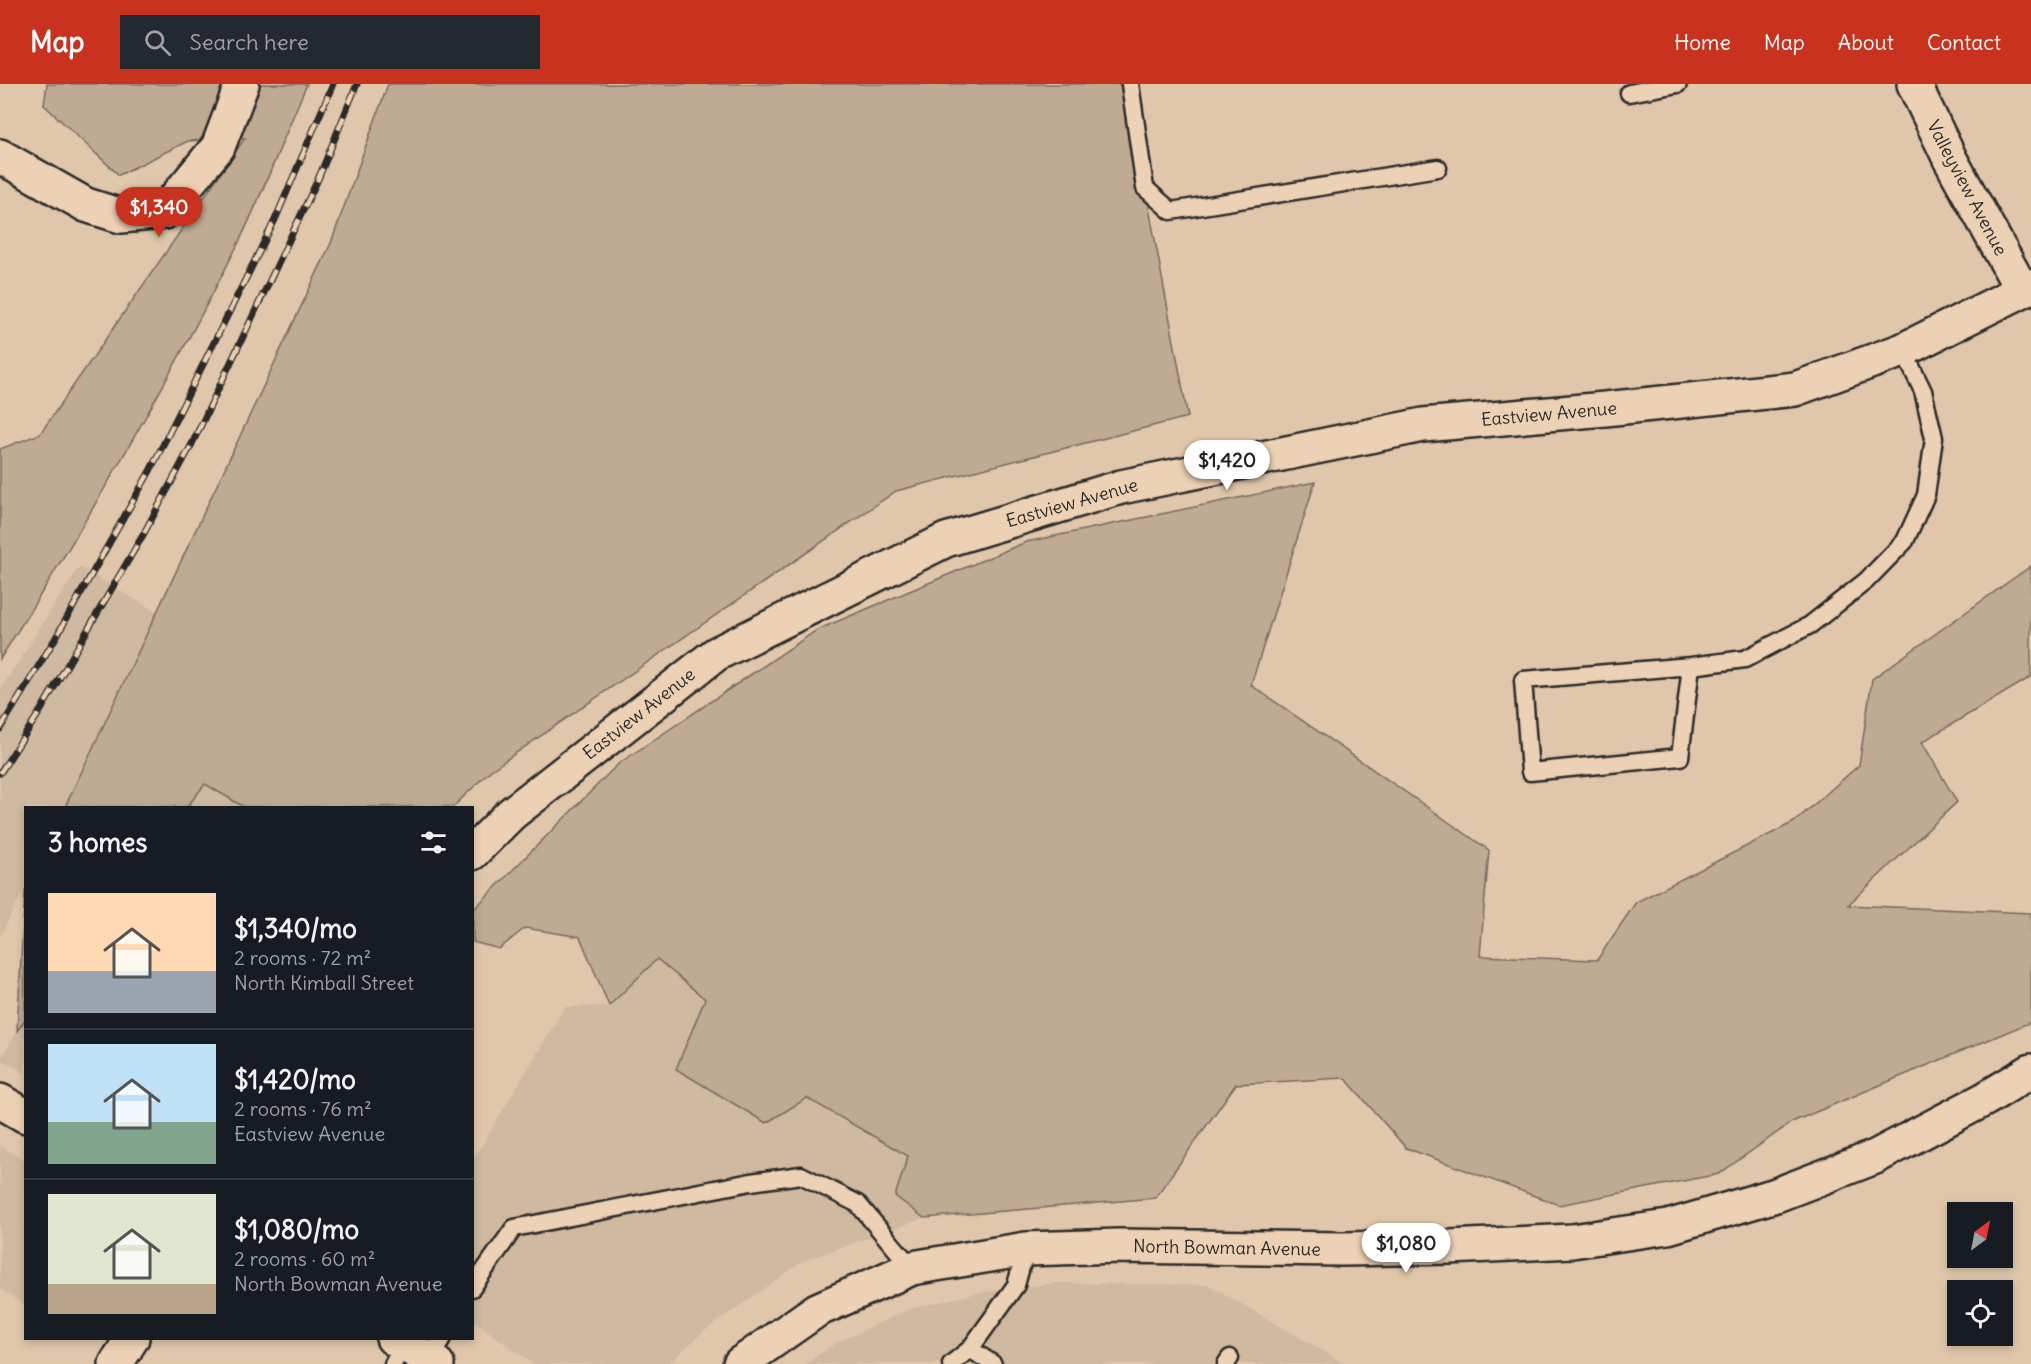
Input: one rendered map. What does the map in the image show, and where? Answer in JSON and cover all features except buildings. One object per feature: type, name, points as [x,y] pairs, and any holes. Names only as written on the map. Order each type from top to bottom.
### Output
[{"type":"street","points":[[0,156],[86,205],[122,216],[164,212],[218,147],[242,84]]},
{"type":"street","name":"Valleyview Avenue","points":[[1914,84],[1950,159],[2026,288]]},
{"type":"street","name":"Eastview Avenue","points":[[474,852],[511,814],[716,654],[946,540],[1121,487],[1423,425],[1796,389],[1904,350],[2026,288]]},
{"type":"street","name":"North Bowman Avenue","points":[[740,1364],[817,1310],[912,1268],[1026,1249],[1119,1246],[1343,1250],[1449,1247],[1572,1241],[1668,1227],[1776,1195],[1875,1157],[1985,1099],[2031,1071]]},
{"type":"street","points":[[0,1101],[24,1115]]},
{"type":"street","points":[[116,1364],[131,1340]]},
{"type":"lane","points":[[1130,84],[1145,188],[1171,212],[1438,168]]},
{"type":"lane","points":[[1629,93],[1678,84]]},
{"type":"lane","points":[[1691,666],[1680,757],[1530,772],[1523,680],[1691,666],[1745,659],[1810,625],[1866,581],[1905,541],[1926,495],[1934,438],[1923,391],[1904,350]]},
{"type":"lane","points":[[474,1285],[514,1228],[751,1182],[801,1175],[858,1204],[912,1268]]},
{"type":"lane","points":[[951,1364],[970,1349],[1016,1285],[1026,1249]]},
{"type":"lane","points":[[970,1349],[993,1364]]},
{"type":"shaded area","points":[[47,84],[307,84],[248,223],[212,295],[94,505],[0,659],[0,449],[40,434],[245,138],[188,141],[119,175],[44,105]]},
{"type":"shaded area","points":[[388,84],[1126,84],[1188,417],[896,491],[490,771],[454,806],[242,806],[205,784],[188,806],[65,806],[331,243]]},
{"type":"shaded area","points":[[1315,482],[1251,685],[1489,850],[1480,956],[1597,960],[1636,902],[1794,822],[1859,765],[1872,679],[2031,566],[2031,677],[1922,742],[1957,802],[1848,905],[2031,913],[2031,1022],[1792,1122],[1719,1174],[1559,1205],[1406,1148],[1345,1078],[1236,1084],[1155,1198],[924,1218],[895,1196],[908,1156],[807,1098],[766,1123],[676,1069],[705,999],[657,959],[609,1006],[580,937],[525,928],[499,949],[474,942],[474,909],[618,764],[817,630],[1026,542]]},
{"type":"shaded area","points":[[79,567],[157,612],[65,806],[24,806],[24,889],[0,937],[0,690]]},
{"type":"shaded area","points":[[205,784],[242,806],[188,806]]},
{"type":"shaded area","points":[[24,907],[24,1021],[17,1031]]},
{"type":"shaded area","points":[[657,959],[705,999],[807,1098],[908,1156],[895,1196],[924,1218],[803,1261],[703,1332],[668,1364],[533,1364],[474,1321],[474,1158],[565,1007],[609,1006]]},
{"type":"shaded area","points":[[24,1022],[24,1072],[0,1059]]},
{"type":"shaded area","points":[[0,1145],[24,1159],[24,1304],[0,1289]]},
{"type":"shaded area","points":[[1055,1283],[1209,1285],[1345,1364],[805,1364],[836,1343],[909,1309],[977,1293]]},
{"type":"railway","points":[[0,729],[55,639],[150,471],[275,220],[333,84]]},
{"type":"railway","points":[[0,773],[41,710],[143,535],[192,444],[319,177],[357,84]]}]
